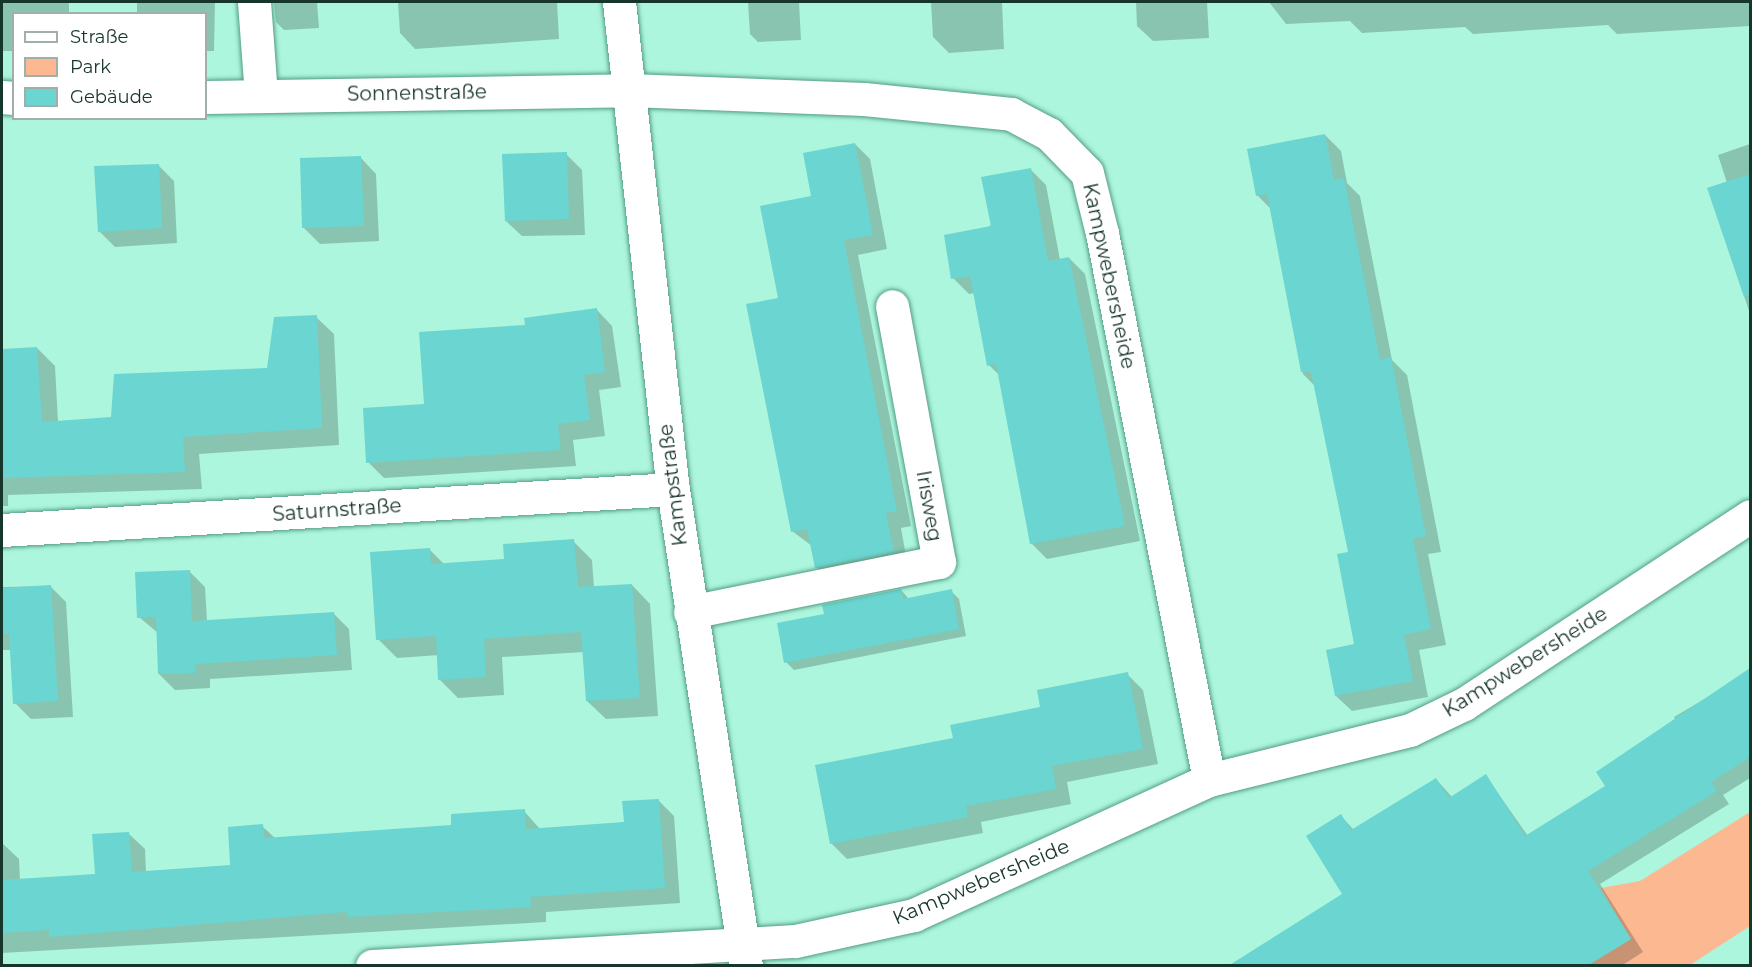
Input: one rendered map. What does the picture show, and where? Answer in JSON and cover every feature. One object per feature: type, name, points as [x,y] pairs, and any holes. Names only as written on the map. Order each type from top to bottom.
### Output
[{"type":"street","points":[[254,2],[261,96]]},
{"type":"street","name":"Kampstraße","points":[[619,2],[673,489],[744,955]]},
{"type":"street","name":"Sonnenstraße","points":[[207,97],[629,90]]},
{"type":"street","name":"Kampwebersheide","points":[[629,90],[864,99],[1011,114],[1049,134],[1087,173],[1209,780]]},
{"type":"street","name":"Irisweg","points":[[690,612],[939,562],[892,306]]},
{"type":"street","name":"Saturnstraße","points":[[2,530],[673,489]]},
{"type":"street","name":"Kampwebersheide","points":[[372,966],[744,955],[859,931],[914,915],[1209,780],[1410,730],[1464,704],[1750,516]]},
{"type":"green space","points":[[1750,812],[1750,926],[1690,965],[1587,966],[1631,939],[1601,888],[1640,881]]},
{"type":"building","points":[[1325,134],[1334,180],[1344,178],[1380,360],[1391,357],[1426,536],[1413,539],[1431,629],[1404,635],[1413,681],[1335,696],[1326,650],[1354,644],[1337,554],[1348,552],[1311,372],[1301,372],[1267,194],[1256,196],[1247,149]]},
{"type":"building","points":[[855,143],[873,235],[844,240],[897,511],[886,513],[894,552],[815,568],[807,529],[791,532],[746,304],[778,298],[760,206],[811,196],[803,153]]},
{"type":"building","points":[[567,152],[569,219],[505,221],[502,154]]},
{"type":"building","points":[[361,156],[364,226],[302,228],[300,158]]},
{"type":"building","points":[[159,164],[162,228],[98,232],[94,166]]},
{"type":"building","points":[[1031,168],[1048,261],[1069,257],[1125,526],[1030,544],[996,364],[987,366],[970,276],[951,279],[944,235],[991,226],[981,177]]},
{"type":"building","points":[[1750,174],[1750,295],[1744,297],[1707,188]]},
{"type":"building","points":[[597,308],[605,372],[584,375],[590,420],[558,424],[561,450],[366,463],[363,408],[424,404],[419,332],[525,325],[524,318]]},
{"type":"building","points":[[317,315],[322,428],[183,437],[185,472],[2,478],[2,349],[37,347],[42,422],[111,417],[114,374],[267,368],[274,317]]},
{"type":"building","points":[[574,539],[578,587],[632,584],[640,698],[586,701],[581,632],[484,639],[486,677],[438,680],[436,636],[376,640],[370,552],[430,548],[431,564],[504,559],[503,544]]},
{"type":"building","points":[[190,570],[192,621],[334,612],[337,655],[195,664],[195,673],[158,674],[156,617],[137,618],[135,572]]},
{"type":"building","points":[[51,585],[58,701],[13,704],[9,634],[2,634],[2,588]]},
{"type":"building","points":[[901,589],[903,599],[952,589],[959,629],[784,663],[777,623],[824,614],[822,605]]},
{"type":"building","points":[[1750,668],[1750,757],[1711,782],[1717,791],[1588,871],[1631,939],[1587,966],[1228,966],[1342,894],[1306,836],[1341,814],[1351,830],[1436,778],[1449,798],[1486,774],[1525,836],[1605,786],[1596,772]]},
{"type":"building","points":[[1128,672],[1143,749],[1052,766],[1056,789],[966,806],[968,817],[830,844],[815,765],[953,738],[950,725],[1040,707],[1037,690]]},
{"type":"building","points":[[659,799],[665,888],[530,897],[531,907],[348,917],[347,912],[49,937],[49,930],[2,933],[2,880],[95,874],[92,834],[129,832],[132,872],[230,865],[228,827],[263,824],[264,838],[451,825],[451,814],[525,809],[526,829],[624,822],[622,801]]}]
